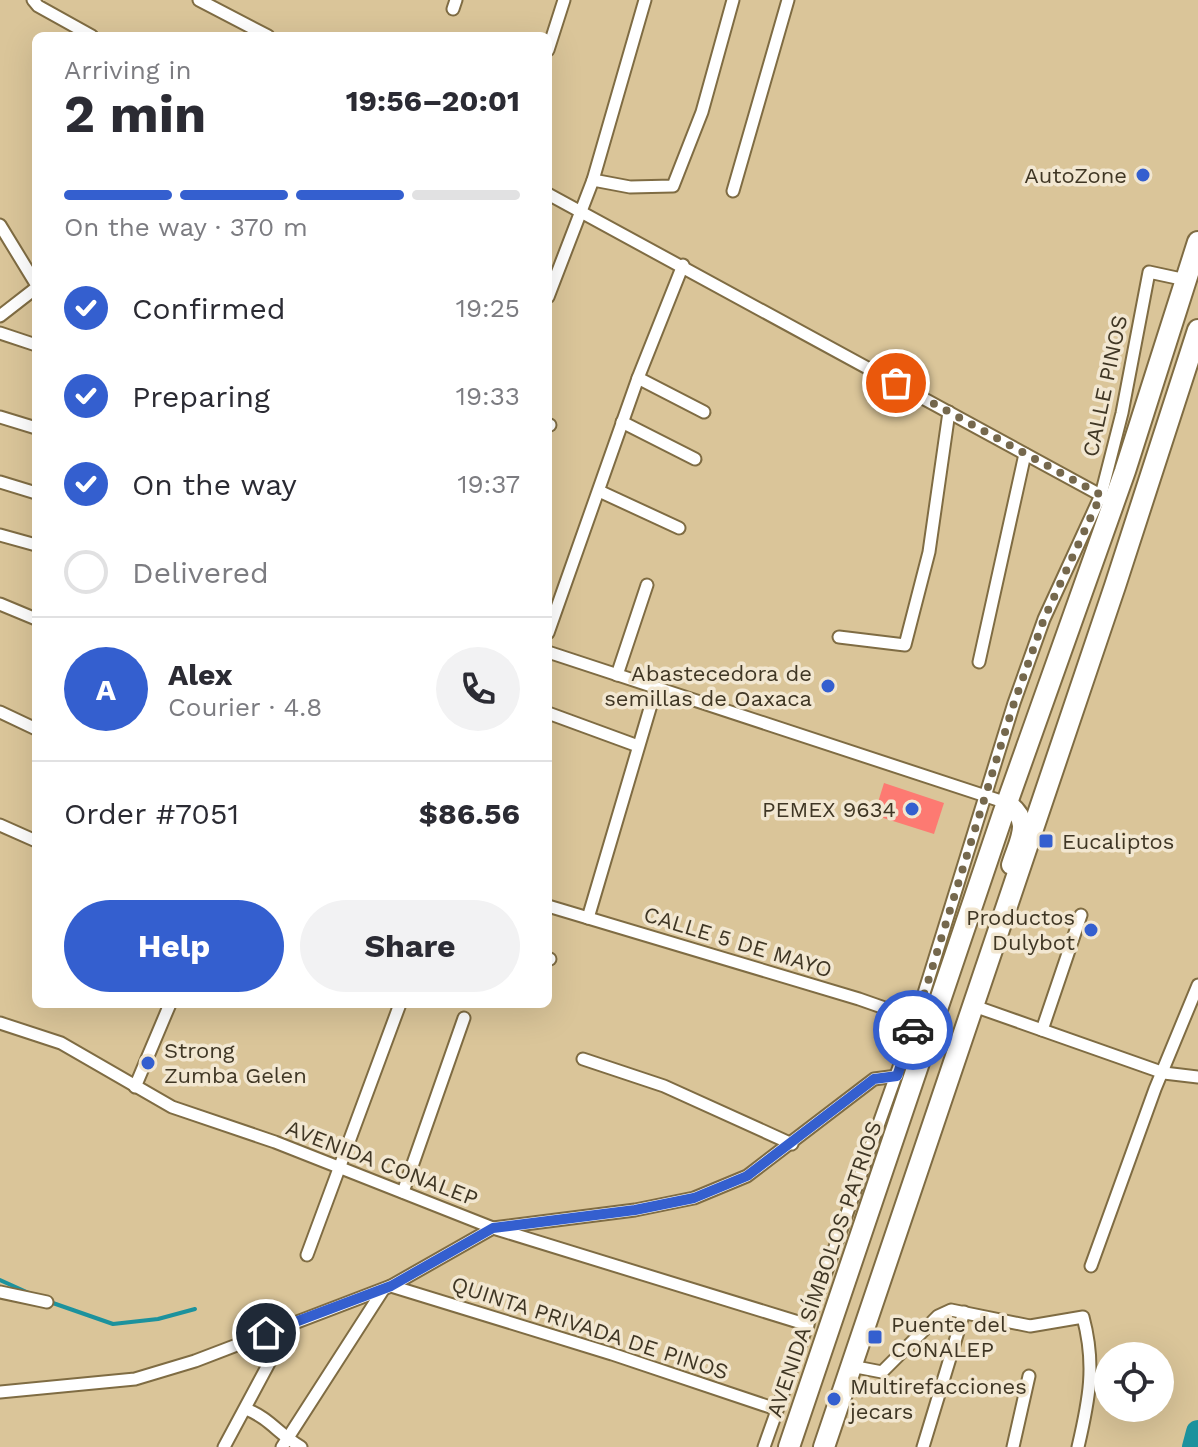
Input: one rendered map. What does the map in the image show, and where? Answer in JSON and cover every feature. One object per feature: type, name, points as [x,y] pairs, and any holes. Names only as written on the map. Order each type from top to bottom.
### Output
[{"type":"highway","name":"AVENIDA SÍMBOLOS PATRIOS","points":[[789,1447],[844,1253],[1007,803],[1107,498],[1198,242]]},
{"type":"highway","points":[[824,1447],[1198,330]]},
{"type":"main road","points":[[1007,803],[1019,811],[1022,830],[1002,892],[1007,906]]},
{"type":"street","points":[[33,0],[38,6],[85,32]]},
{"type":"street","points":[[199,0],[260,32]]},
{"type":"street","points":[[552,38],[564,0]]},
{"type":"street","points":[[552,287],[593,180],[645,0]]},
{"type":"street","points":[[593,180],[630,187],[673,186],[702,112],[733,0]]},
{"type":"street","points":[[733,191],[788,0]]},
{"type":"street","points":[[552,196],[1107,498]]},
{"type":"street","points":[[0,225],[32,279]]},
{"type":"street","points":[[552,622],[638,378],[683,265]]},
{"type":"street","name":"CALLE PINOS","points":[[764,1447],[808,1325],[844,1253],[1014,703],[1044,619],[1107,498],[1149,272],[1186,280]]},
{"type":"street","points":[[0,316],[32,289]]},
{"type":"street","points":[[0,333],[32,344]]},
{"type":"street","points":[[638,378],[704,412]]},
{"type":"street","points":[[839,637],[905,645],[929,552],[949,412]]},
{"type":"street","points":[[0,417],[32,427]]},
{"type":"street","points":[[622,422],[695,459]]},
{"type":"street","points":[[979,662],[1025,454]]},
{"type":"street","points":[[0,482],[32,492]]},
{"type":"street","points":[[599,491],[679,528]]},
{"type":"street","points":[[0,535],[32,544]]},
{"type":"street","points":[[617,675],[647,585]]},
{"type":"street","points":[[0,604],[32,617]]},
{"type":"street","points":[[552,653],[1007,803]]},
{"type":"street","points":[[588,918],[656,688]]},
{"type":"street","points":[[0,712],[32,727]]},
{"type":"street","points":[[552,714],[638,746]]},
{"type":"street","points":[[0,825],[32,839]]},
{"type":"street","name":"CALLE 5 DE MAYO","points":[[552,907],[916,1019]]},
{"type":"street","points":[[1042,1030],[1081,915]]},
{"type":"street","points":[[1091,1266],[1155,1089],[1198,985]]},
{"type":"street","points":[[974,1006],[1164,1073],[1198,1077]]},
{"type":"street","points":[[135,1087],[168,1008]]},
{"type":"street","points":[[307,1255],[399,1008]]},
{"type":"street","points":[[403,1192],[464,1018]]},
{"type":"street","name":"AVENIDA CONALEP","points":[[0,1023],[61,1043],[172,1107],[275,1142],[493,1228],[808,1325]]},
{"type":"street","points":[[583,1059],[664,1086],[792,1144]]},
{"type":"street","points":[[0,1392],[135,1379],[195,1361],[387,1288],[493,1228],[635,1210],[694,1198],[747,1176],[874,1079],[897,1076]]},
{"type":"street","points":[[284,1443],[387,1288]]},
{"type":"street","name":"QUINTA PRIVADA DE PINOS","points":[[387,1288],[612,1354],[776,1409]]},
{"type":"street","points":[[0,1292],[47,1302]]},
{"type":"street","points":[[851,1366],[882,1372],[938,1316],[951,1310],[1030,1326],[1083,1317],[1090,1343],[1091,1389],[1078,1447]]},
{"type":"street","points":[[923,1447],[964,1312]]},
{"type":"street","points":[[224,1447],[290,1324]]},
{"type":"street","points":[[1013,1447],[1029,1376]]},
{"type":"street","points":[[246,1409],[264,1416],[284,1443],[301,1447]]},
{"type":"building","points":[[884,783],[944,803],[934,834],[874,815]]},
{"type":"waterway","points":[[0,1280],[31,1294]]},
{"type":"waterway","points":[[50,1302],[113,1324],[158,1319],[195,1309]]},
{"type":"waterway","points":[[1194,1447],[1198,1432]]},
{"type":"way so far","points":[[896,383],[1101,495],[1044,619],[1014,703],[913,1030]]},
{"type":"place","name":"AutoZone","points":[[1143,175]]},
{"type":"place","name":"Abastecedora de semillas de Oaxaca","points":[[828,686]]},
{"type":"place","name":"PEMEX 9634","points":[[912,809]]},
{"type":"place","name":"Eucaliptos","points":[[1046,841]]},
{"type":"place","name":"Productos Dulybot","points":[[1091,930]]},
{"type":"place","name":"Strong Zumba Gelen","points":[[148,1063]]},
{"type":"place","name":"Puente del CONALEP","points":[[875,1337]]},
{"type":"place","name":"Multirefacciones jecars","points":[[834,1399]]},
{"type":"route","points":[[266,1333],[391,1286],[493,1228],[562,1221],[694,1198],[747,1176],[874,1079],[897,1076],[913,1030]]}]
